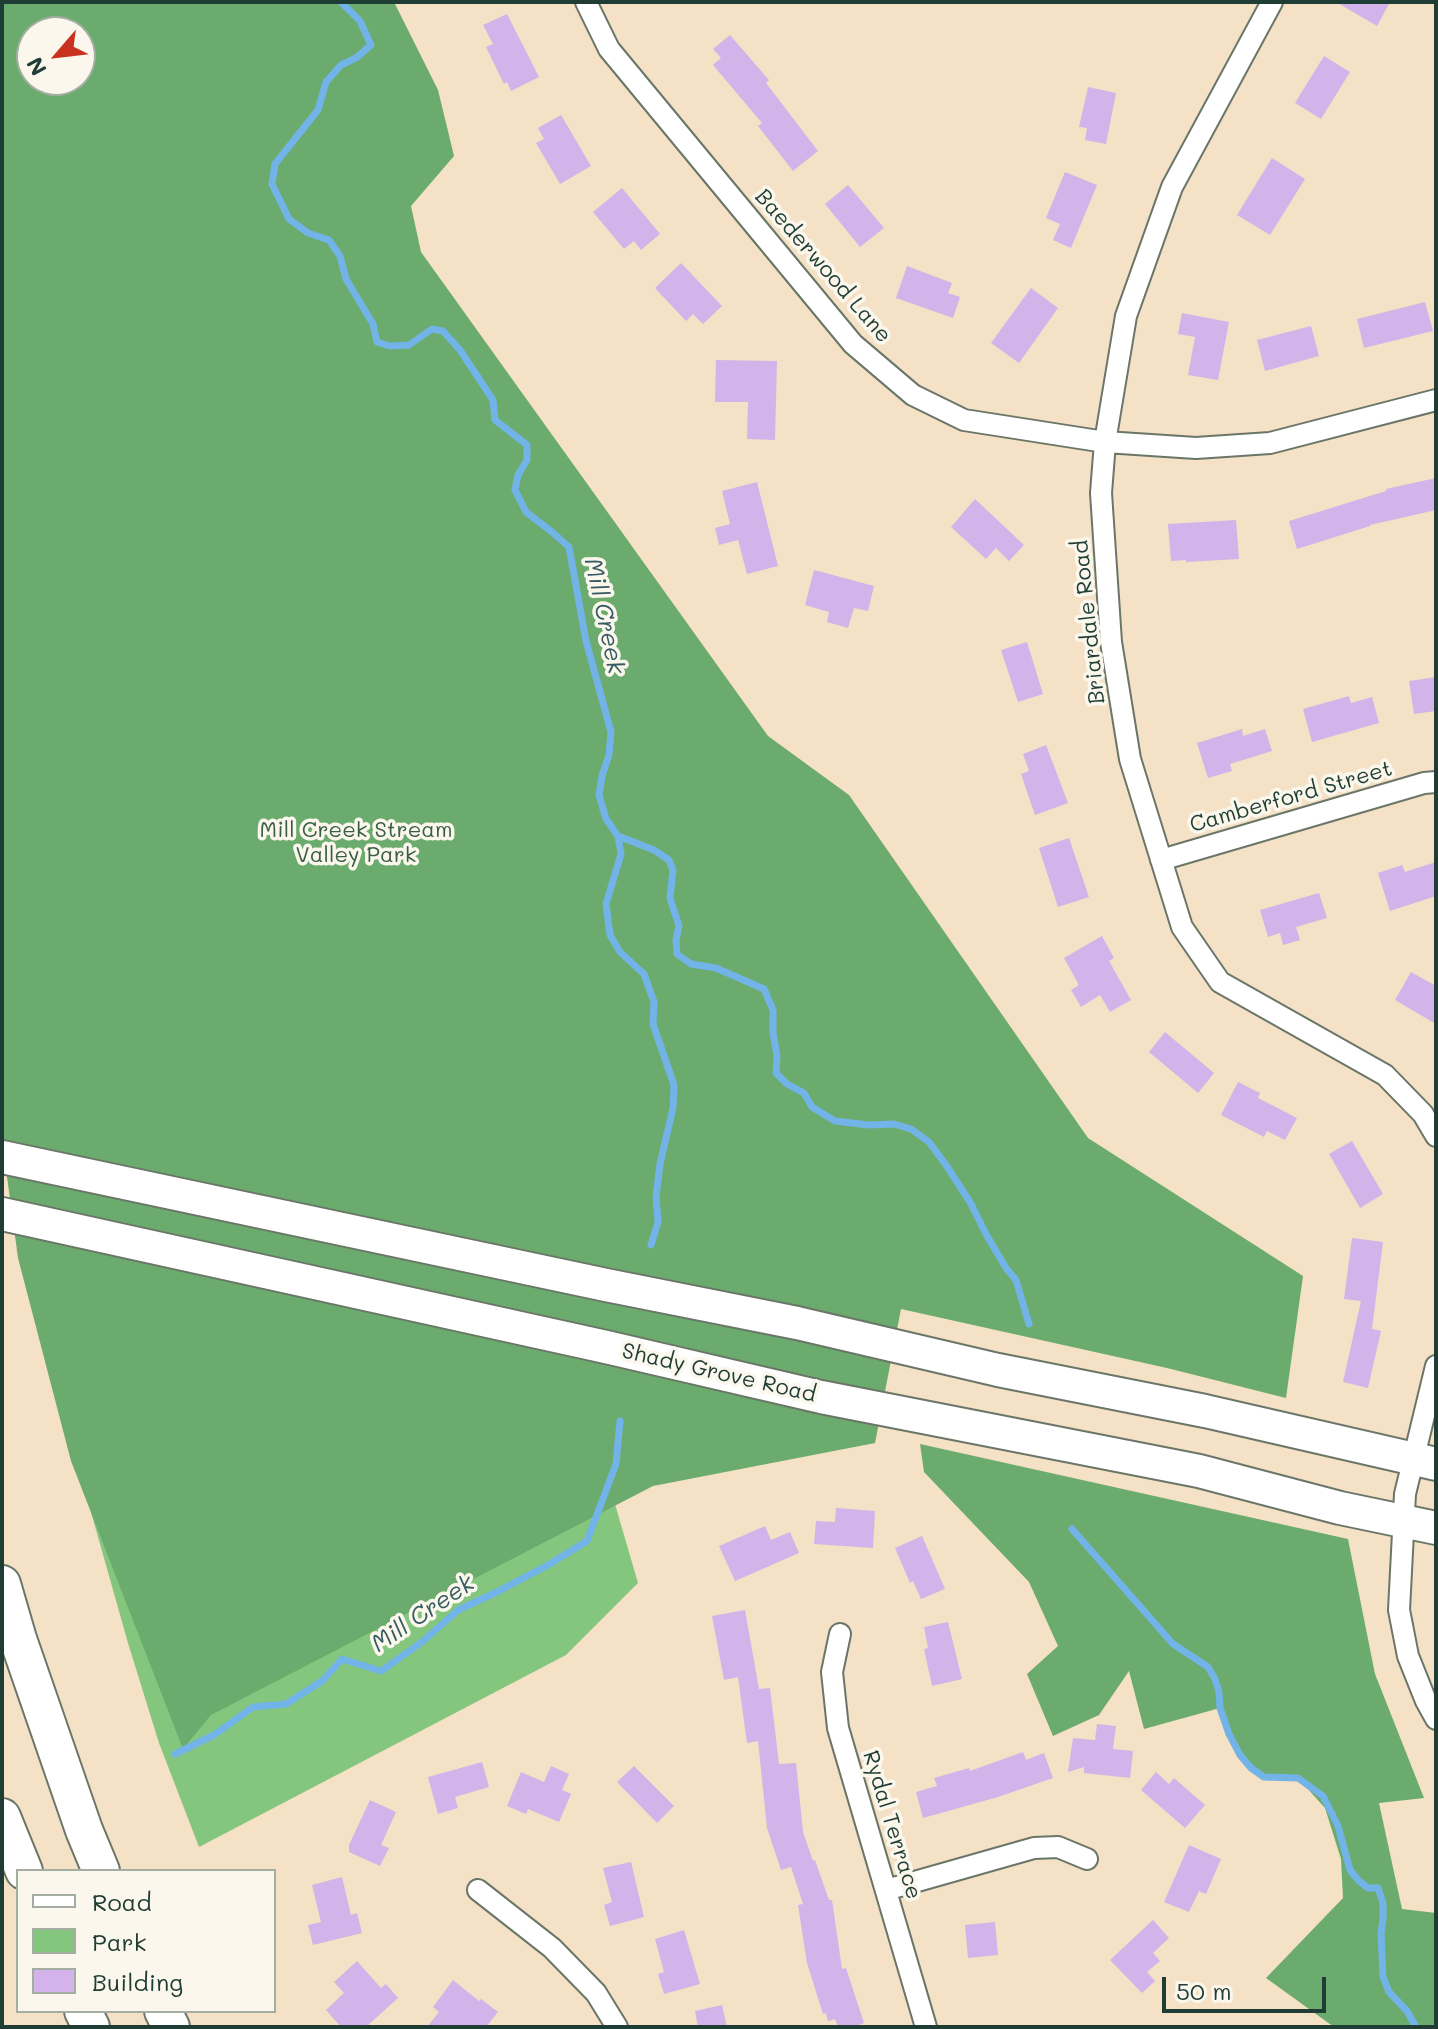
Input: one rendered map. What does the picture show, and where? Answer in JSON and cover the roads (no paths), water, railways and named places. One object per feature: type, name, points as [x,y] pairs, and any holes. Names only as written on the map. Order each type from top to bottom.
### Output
[{"type":"highway","points":[[2,1584],[23,1654],[100,1869]]},
{"type":"highway","points":[[2,1817],[23,1869]]},
{"type":"main road","points":[[2,1157],[797,1323],[998,1370],[1205,1411],[1425,1461]]},
{"type":"main road","name":"Shady Grove Road","points":[[2,1214],[821,1397],[1199,1471],[1340,1508],[1436,1528]]},
{"type":"street","name":"Baederwood Lane","points":[[586,2],[609,49],[853,344],[913,395],[964,420],[1105,442],[1196,448],[1270,443],[1436,400]]},
{"type":"street","name":"Briardale Road","points":[[1272,2],[1172,187],[1126,316],[1105,442],[1101,493],[1111,642],[1130,759],[1182,927],[1220,982],[1385,1075],[1423,1114],[1436,1136]]},
{"type":"street","name":"Camberford Street","points":[[1161,860],[1436,782]]},
{"type":"street","points":[[1436,1366],[1425,1461],[1405,1494],[1399,1610],[1408,1656],[1436,1719]]},
{"type":"street","name":"Rydal Terrace","points":[[840,1634],[832,1672],[838,1728],[926,2027]]},
{"type":"street","points":[[886,1890],[1034,1848],[1058,1847],[1087,1859]]},
{"type":"street","points":[[478,1890],[552,1948],[596,1993],[617,2027]]},
{"type":"waterway","name":"Mill Creek","points":[[341,2],[360,21],[371,45],[356,58],[341,65],[326,82],[318,110],[275,164],[272,184],[289,219],[308,233],[329,240],[340,256],[346,279],[373,324],[377,342],[390,346],[409,345],[432,329],[443,331],[460,350],[493,400],[495,420],[527,445],[527,460],[518,475],[515,490],[526,512],[569,547],[586,641],[611,732],[599,795],[606,819],[618,836],[621,854],[606,904],[610,935],[620,952],[644,974],[654,1002],[653,1024],[674,1085],[673,1108],[656,1197],[658,1222],[651,1245]]},
{"type":"waterway","points":[[618,836],[654,850],[669,860],[673,870],[670,898],[679,926],[677,954],[691,964],[716,968],[764,989],[773,1010],[776,1073],[787,1084],[804,1093],[812,1107],[835,1121],[894,1124],[911,1129],[929,1142],[970,1202],[987,1236],[1016,1280],[1029,1324]]},
{"type":"waterway","name":"Mill Creek","points":[[175,1754],[214,1735],[253,1707],[286,1704],[322,1681],[342,1659],[381,1671],[422,1642],[458,1610],[548,1565],[587,1541],[616,1464],[620,1421]]},
{"type":"waterway","points":[[1072,1529],[1173,1644],[1208,1667],[1215,1679],[1229,1734],[1251,1768],[1264,1777],[1298,1778],[1323,1796],[1338,1826],[1350,1870],[1368,1888],[1378,1888],[1383,1903],[1383,1977],[1389,1992],[1407,2011],[1416,2027]]},
{"type":"park label","name":"Mill Creek Stream Valley Park","points":[[356,842]]}]
